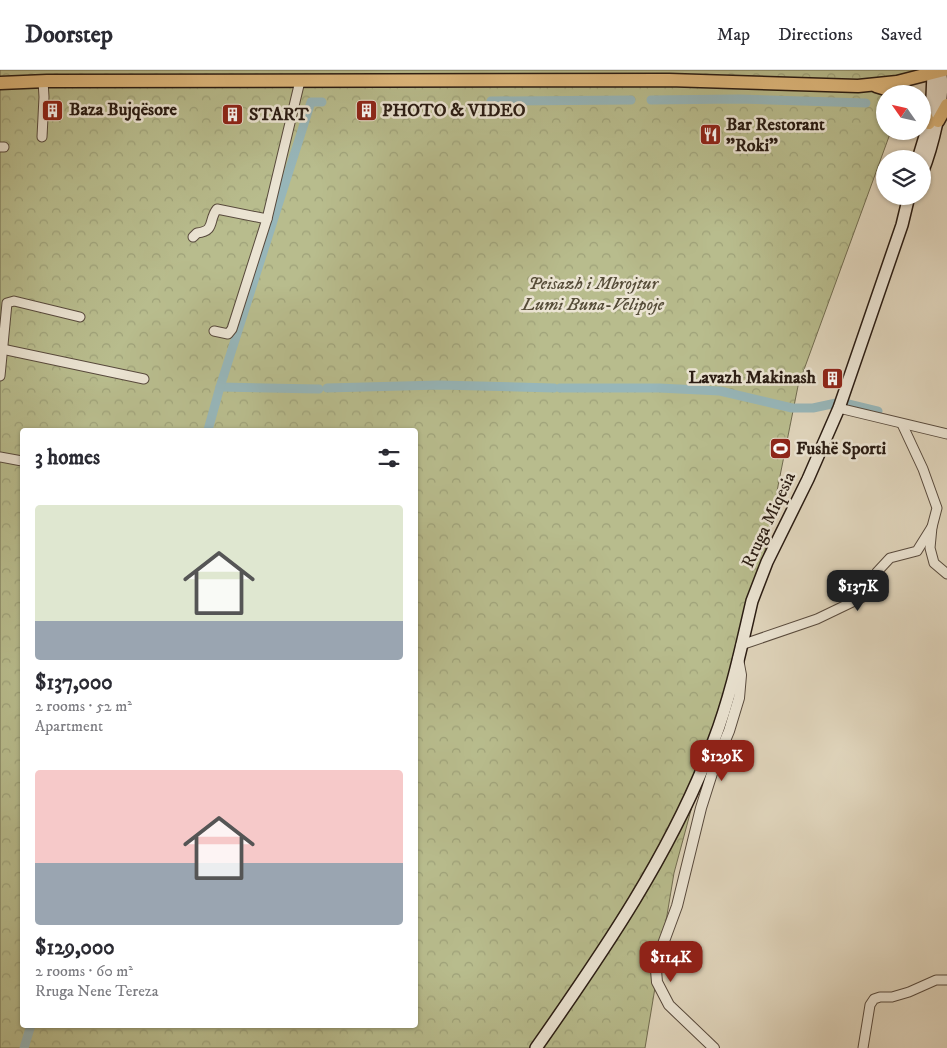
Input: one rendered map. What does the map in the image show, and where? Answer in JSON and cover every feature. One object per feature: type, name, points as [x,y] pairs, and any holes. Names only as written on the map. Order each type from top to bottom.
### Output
[{"type":"main road","points":[[0,83],[43,81],[669,80],[845,86],[872,85],[914,79],[939,72]]},
{"type":"main road","points":[[928,150],[934,122],[932,97],[939,72]]},
{"type":"main road","points":[[872,85],[876,86]]},
{"type":"main road","points":[[922,150],[934,122],[947,105]]},
{"type":"main road","points":[[931,118],[934,122]]},
{"type":"main road","name":"Rruga Miqesia","points":[[536,1048],[580,986],[647,878],[686,805],[714,740],[738,659],[752,601],[766,562],[808,479],[840,406],[908,205]]},
{"type":"street","points":[[42,136],[43,81]]},
{"type":"street","points":[[214,332],[228,334],[232,329],[267,219],[300,81]]},
{"type":"street","points":[[193,237],[197,232],[205,232],[210,228],[217,208],[267,219]]},
{"type":"street","points":[[0,376],[7,303],[10,301],[80,317]]},
{"type":"street","points":[[2,349],[144,379]]},
{"type":"street","points":[[840,406],[902,424],[947,434]]},
{"type":"street","points":[[902,424],[923,469],[937,508],[932,527],[930,548],[934,564],[947,574]]},
{"type":"street","points":[[0,457],[20,461]]},
{"type":"street","points":[[741,646],[816,619],[867,595],[877,572],[890,558],[917,551],[932,527]]},
{"type":"street","points":[[714,1048],[669,1005],[657,982],[656,970],[660,952],[677,906],[701,808],[739,698],[741,674],[738,659]]},
{"type":"street","points":[[863,1048],[870,1005],[874,999],[892,997],[909,992],[936,980],[947,980]]},
{"type":"green space","name":"Peisazh i Mbrojtur Lumi Buna-Velipoje","points":[[0,70],[919,70],[907,85],[876,85],[876,140],[888,140],[884,150],[876,150],[876,172],[798,386],[758,586],[718,710],[674,873],[645,1048],[0,1048]]},
{"type":"waterway","points":[[651,100],[739,99],[866,103]]},
{"type":"waterway","points":[[491,101],[631,100]]},
{"type":"waterway","points":[[209,428],[311,102],[322,102]]},
{"type":"waterway","points":[[327,388],[439,385],[554,388]]},
{"type":"waterway","points":[[220,387],[319,389]]},
{"type":"waterway","points":[[560,388],[659,388],[720,391],[792,408],[813,408],[841,402],[878,411]]},
{"type":"waterway","points":[[24,1048],[30,1028]]},
{"type":"place","name":"Baza Bujqësore","points":[[53,110]]},
{"type":"place","name":"PHOTO & VIDEO","points":[[366,111]]},
{"type":"place","name":"START","points":[[233,115]]},
{"type":"place","name":"Bar Restorant \"Roki\"","points":[[710,135]]},
{"type":"place","name":"Lavazh Makinash","points":[[832,378]]},
{"type":"place","name":"Fushë Sporti","points":[[780,449]]}]
